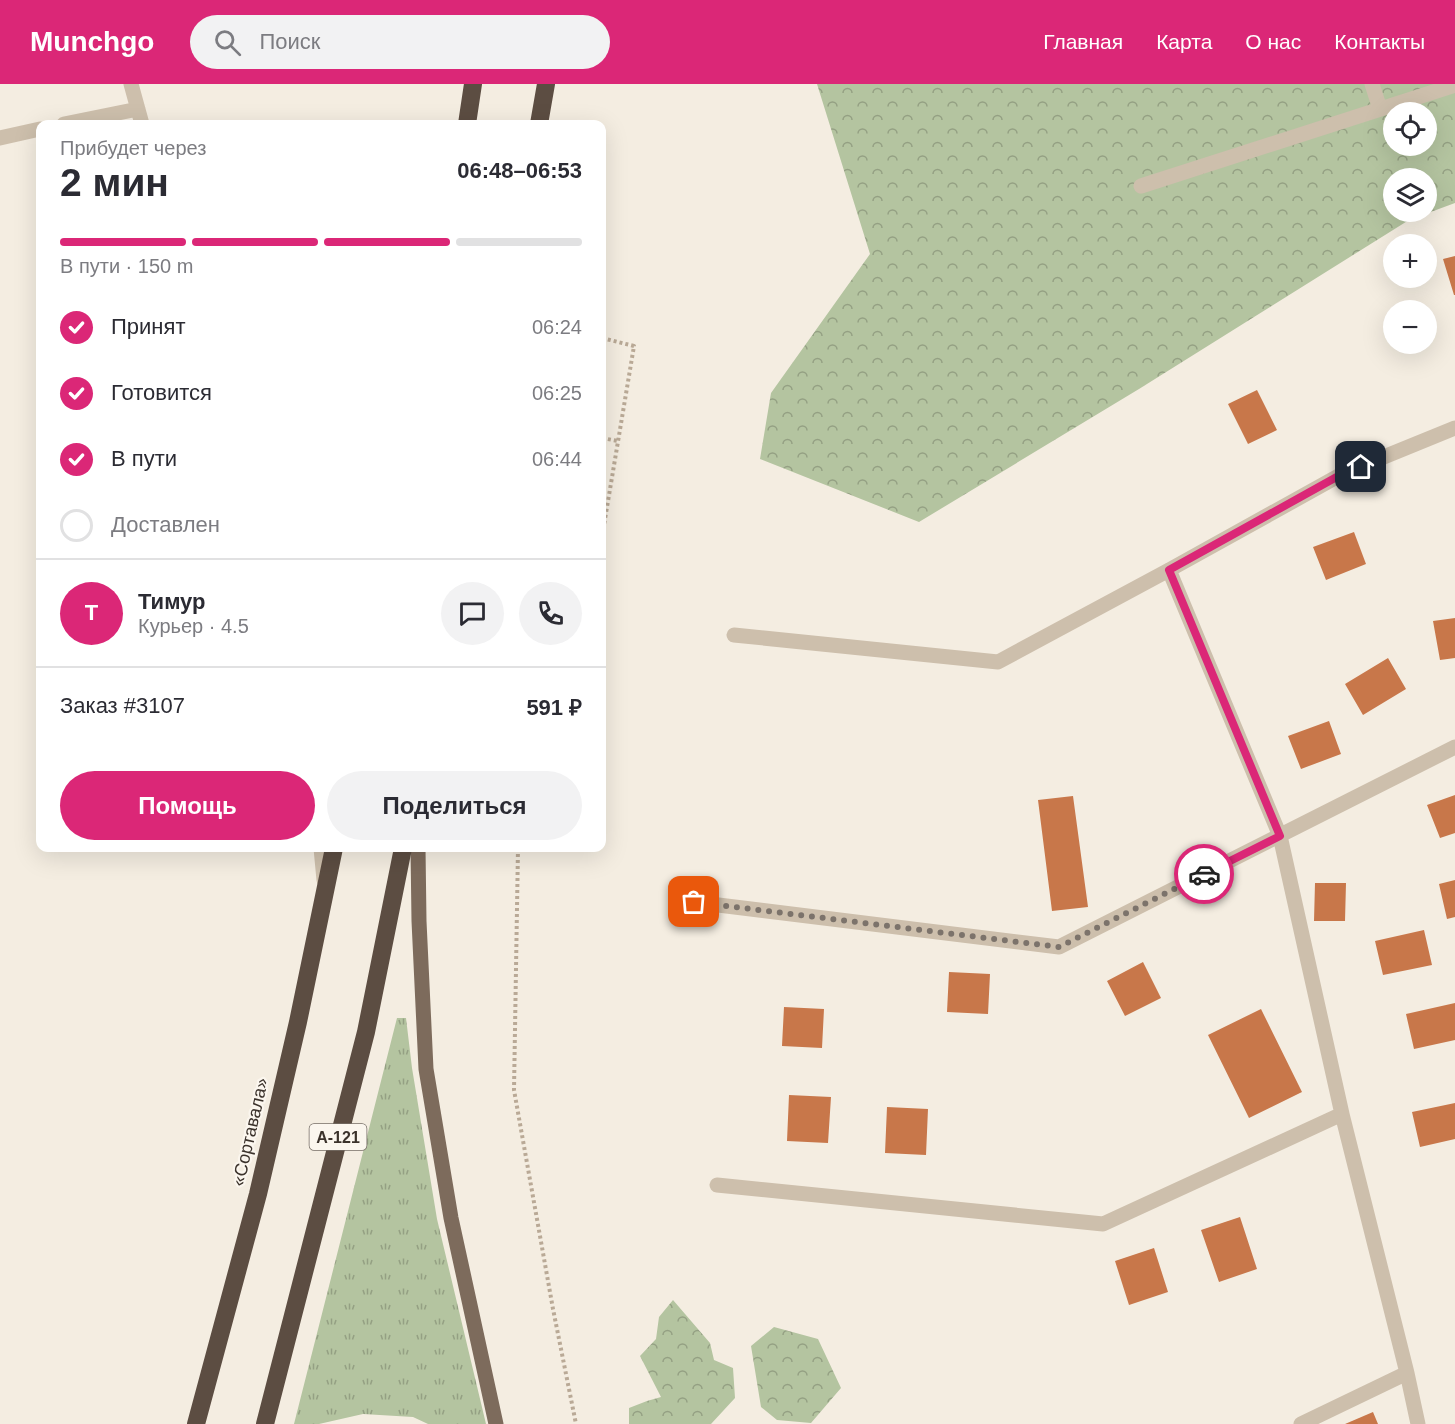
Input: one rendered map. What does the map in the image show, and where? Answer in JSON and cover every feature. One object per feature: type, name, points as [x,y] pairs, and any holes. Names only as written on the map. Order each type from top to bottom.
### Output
[{"type":"highway","points":[[468,120],[473,84]]},
{"type":"highway","points":[[540,120],[546,84]]},
{"type":"highway","name":"«Сортавала»","points":[[196,1424],[258,1194],[298,1022],[333,852]]},
{"type":"highway","name":"А-121","points":[[265,1424],[366,1032],[401,852]]},
{"type":"main road","points":[[418,852],[426,1069],[451,1218],[496,1424]]},
{"type":"street","points":[[131,84],[141,120]]},
{"type":"street","points":[[1372,84],[1380,109]]},
{"type":"street","points":[[1142,186],[1455,85]]},
{"type":"street","points":[[84,120],[138,109]]},
{"type":"street","points":[[0,138],[36,130]]},
{"type":"street","points":[[734,635],[998,662],[1342,474],[1455,429]]},
{"type":"street","points":[[1169,570],[1280,836],[1342,1114],[1418,1424]]},
{"type":"street","points":[[694,902],[1059,947],[1455,747]]},
{"type":"street","points":[[321,852],[325,892]]},
{"type":"street","points":[[717,1185],[1103,1224],[1342,1114]]},
{"type":"street","points":[[1301,1424],[1407,1373]]},
{"type":"path","points":[[606,339],[634,346],[606,513]]},
{"type":"path","points":[[606,439],[618,441]]},
{"type":"path","points":[[518,852],[514,1090],[576,1424]]},
{"type":"green space","points":[[817,84],[1455,84],[1455,203],[1437,210],[1437,168],[1383,168],[1383,222],[1406,222],[1383,234],[1383,236],[1139,389],[919,522],[760,459],[771,393],[870,254]]},
{"type":"green space","points":[[397,1018],[406,1018],[437,1219],[486,1424],[428,1424],[413,1417],[363,1414],[319,1424],[294,1424]]},
{"type":"green space","points":[[673,1300],[710,1343],[714,1360],[733,1368],[735,1398],[711,1424],[629,1424],[629,1408],[661,1397],[640,1356],[656,1339],[659,1317]]},
{"type":"green space","points":[[774,1327],[818,1339],[841,1388],[811,1423],[777,1420],[761,1407],[751,1346]]},
{"type":"building","points":[[1455,256],[1455,295],[1454,295],[1443,259]]},
{"type":"building","points":[[1257,390],[1277,430],[1248,444],[1228,404]]},
{"type":"building","points":[[1354,532],[1366,564],[1326,580],[1313,547]]},
{"type":"building","points":[[1455,618],[1455,658],[1440,660],[1433,621]]},
{"type":"building","points":[[1388,658],[1406,689],[1363,715],[1345,684]]},
{"type":"building","points":[[1329,721],[1341,754],[1301,769],[1288,736]]},
{"type":"building","points":[[1455,795],[1455,833],[1440,838],[1427,805]]},
{"type":"building","points":[[1073,796],[1088,907],[1052,911],[1038,800]]},
{"type":"building","points":[[1455,880],[1455,917],[1447,919],[1439,884]]},
{"type":"building","points":[[1315,883],[1346,883],[1345,921],[1314,921]]},
{"type":"building","points":[[1424,930],[1432,965],[1383,975],[1375,941]]},
{"type":"building","points":[[1143,962],[1161,998],[1125,1016],[1107,981]]},
{"type":"building","points":[[949,972],[990,974],[988,1014],[947,1012]]},
{"type":"building","points":[[1455,1003],[1455,1040],[1414,1049],[1406,1014]]},
{"type":"building","points":[[784,1007],[824,1009],[822,1048],[782,1046]]},
{"type":"building","points":[[1261,1009],[1302,1092],[1249,1118],[1208,1035]]},
{"type":"building","points":[[789,1095],[831,1097],[828,1143],[787,1141]]},
{"type":"building","points":[[1455,1103],[1455,1139],[1420,1147],[1412,1112]]},
{"type":"building","points":[[887,1107],[928,1109],[926,1155],[885,1153]]},
{"type":"building","points":[[1240,1217],[1257,1269],[1219,1282],[1201,1230]]},
{"type":"building","points":[[1154,1248],[1168,1292],[1129,1305],[1115,1261]]},
{"type":"building","points":[[1373,1412],[1378,1424],[1345,1424]]},
{"type":"way so far","points":[[694,902],[1059,947],[1204,874]]},
{"type":"route","points":[[1204,874],[1280,836],[1169,570],[1342,474],[1361,467]]}]
